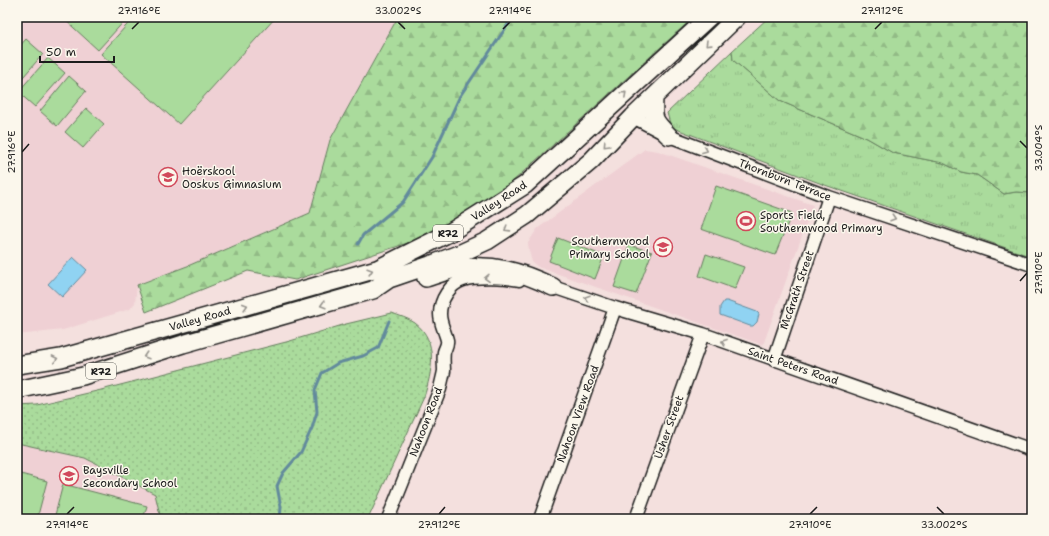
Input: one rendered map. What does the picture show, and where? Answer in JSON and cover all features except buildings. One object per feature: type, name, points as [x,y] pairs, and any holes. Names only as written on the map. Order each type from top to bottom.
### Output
[{"type":"highway","name":"Valley Road","points":[[17,365],[61,358],[377,269],[449,233],[525,185],[709,17]]},
{"type":"highway","name":"Valley Road","points":[[17,390],[83,376],[183,344],[373,290],[389,279],[461,253],[487,240],[527,215],[591,161],[654,97],[737,17]]},
{"type":"highway","points":[[654,97],[653,118],[658,126],[669,136]]},
{"type":"highway","points":[[545,168],[571,150],[608,118],[615,115],[633,118]]},
{"type":"highway","points":[[373,290],[393,288],[458,269],[483,267],[511,270],[531,276],[553,287]]},
{"type":"street","name":"Thornburn Terrace","points":[[633,118],[669,136],[829,197],[1032,266]]},
{"type":"street","name":"McGrath Street","points":[[774,360],[829,197]]},
{"type":"street","name":"Nahoon Road","points":[[388,519],[440,389],[444,372],[444,352],[447,346],[447,340],[440,322],[441,305],[449,290],[457,283],[469,279],[504,278],[519,280],[530,284],[553,287]]},
{"type":"street","name":"Saint Peters Road","points":[[553,287],[615,308],[703,334],[1032,450]]},
{"type":"street","name":"Nahoon View Road","points":[[540,519],[615,308]]},
{"type":"street","name":"Usher Street","points":[[636,519],[703,334]]},
{"type":"shaded area","name":"Hoërskool Ooskus Gimnasium","points":[[17,17],[398,17],[330,140],[310,213],[190,265],[137,285],[135,303],[130,309],[63,330],[17,335]]},
{"type":"shaded area","name":"Southernwood Primary School","points":[[645,149],[658,151],[813,205],[763,345],[538,267],[532,262],[528,243],[537,229]]},
{"type":"shaded area","name":"Baysville Secondary School","points":[[17,443],[85,458],[156,494],[161,519],[17,519]]},
{"type":"green space","points":[[62,17],[128,17],[98,50]]},
{"type":"green space","points":[[134,17],[276,17],[179,124],[101,54]]},
{"type":"green space","points":[[398,17],[694,17],[511,183],[438,233],[295,280],[248,271],[146,312],[137,285],[190,265],[310,213],[330,140]]},
{"type":"green space","points":[[769,17],[1032,17],[1032,193],[1016,192],[1004,194],[977,175],[961,172],[943,163],[893,153],[867,138],[780,101],[733,60],[732,51]]},
{"type":"green space","points":[[26,39],[43,54],[17,84],[17,49]]},
{"type":"green space","points":[[732,51],[733,60],[780,101],[867,138],[893,153],[943,163],[961,172],[977,175],[1004,194],[1016,192],[1032,193],[1032,257],[822,184],[671,127],[667,113]]},
{"type":"green space","points":[[48,58],[65,73],[35,107],[18,92]]},
{"type":"green space","points":[[69,76],[86,91],[57,126],[40,111]]},
{"type":"green space","points":[[86,108],[104,124],[83,148],[65,132]]},
{"type":"green space","name":"Sports Field, Southernwood Primary","points":[[716,186],[792,213],[775,255],[701,229]]},
{"type":"green space","points":[[558,238],[604,256],[595,279],[549,261]]},
{"type":"green space","points":[[629,245],[652,252],[636,294],[614,287]]},
{"type":"green space","points":[[706,254],[744,267],[735,289],[699,276]]},
{"type":"green space","points":[[392,313],[412,321],[423,330],[431,348],[431,367],[424,397],[368,519],[161,519],[155,494],[85,458],[17,443],[17,406],[37,405],[101,390]]},
{"type":"green space","points":[[17,473],[47,481],[37,519],[17,519]]},
{"type":"green space","points":[[63,484],[147,506],[143,519],[54,519]]},
{"type":"water","points":[[73,257],[87,270],[62,297],[48,284]]},
{"type":"water","points":[[724,301],[757,312],[759,314],[757,322],[753,326],[750,326],[720,315],[720,307]]},
{"type":"waterway","points":[[358,244],[363,235],[403,202],[432,157],[460,96],[513,17]]},
{"type":"waterway","points":[[280,519],[281,507],[277,486],[283,473],[301,452],[312,428],[317,412],[315,390],[322,373],[338,363],[363,356],[378,348],[389,321]]},
{"type":"place","name":"Hoërskool Ooskus Gimnasium","points":[[168,177]]},
{"type":"place","name":"Sports Field, Southernwood Primary","points":[[746,221]]},
{"type":"place","name":"Southernwood Primary School","points":[[663,247]]},
{"type":"place","name":"Baysville Secondary School","points":[[69,476]]}]
